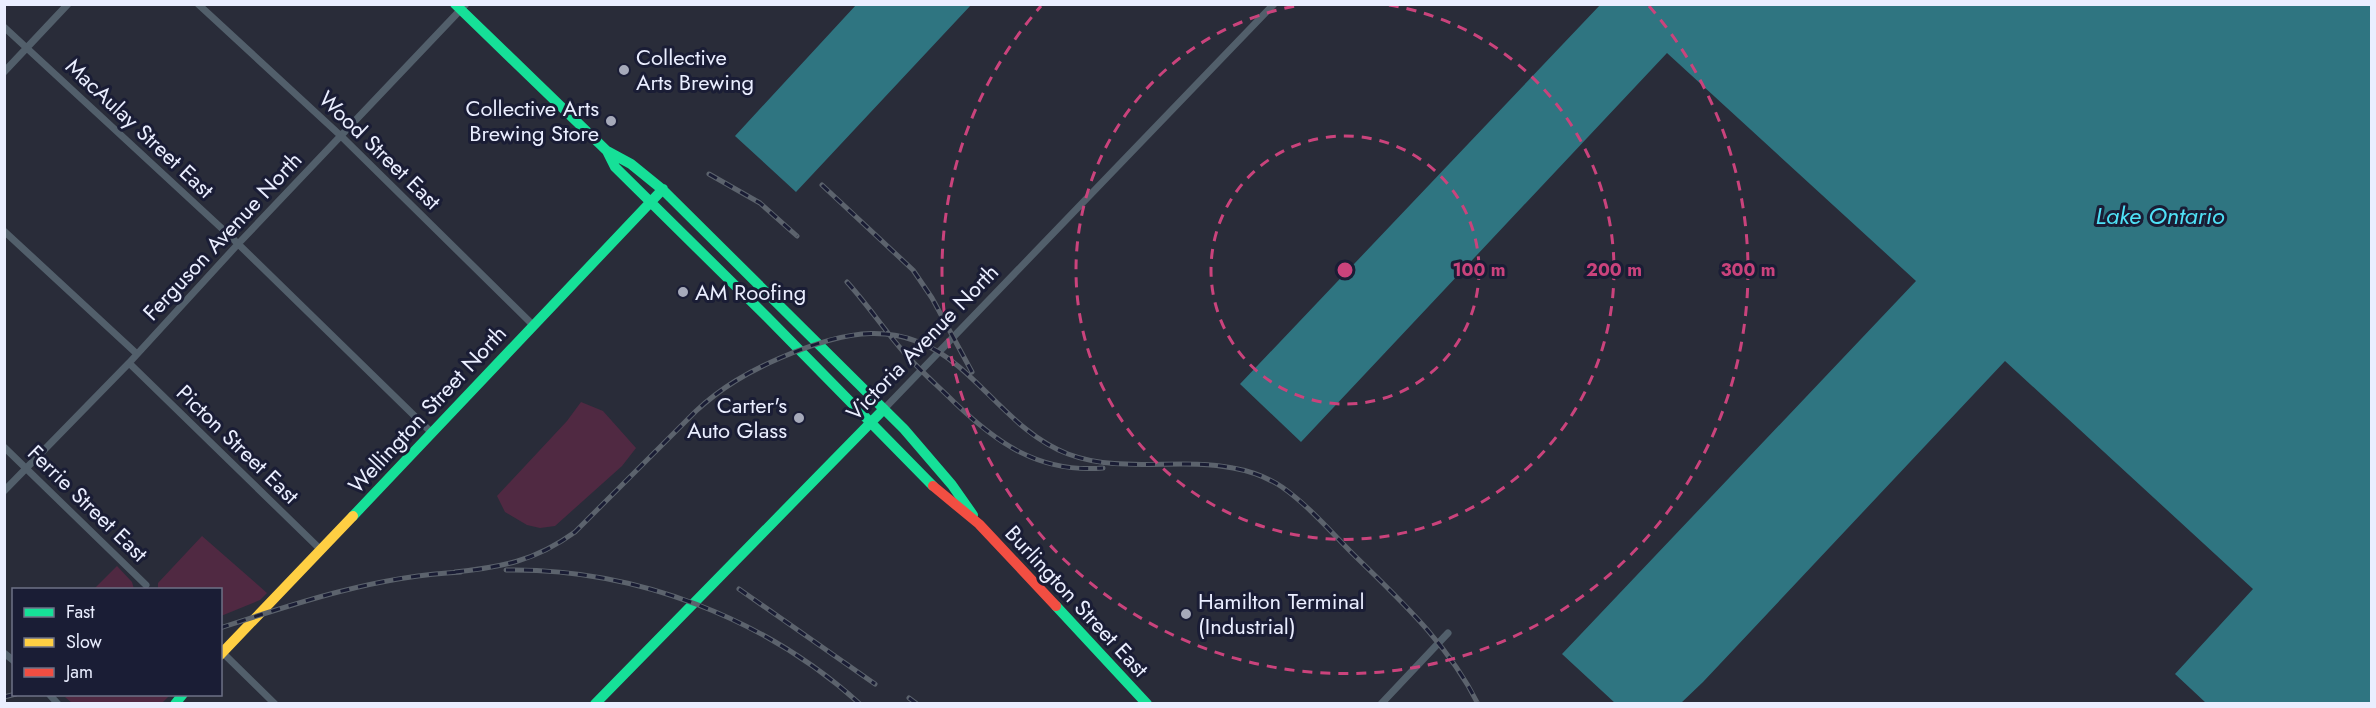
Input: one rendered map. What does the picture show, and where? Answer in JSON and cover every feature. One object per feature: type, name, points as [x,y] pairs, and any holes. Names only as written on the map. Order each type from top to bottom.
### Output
[{"type":"main road","name":"Burlington Street East","points":[[461,6],[607,151],[615,167],[942,495],[979,524],[1147,704]]},
{"type":"main road","name":"Burlington Street East","points":[[607,151],[622,157],[663,189],[884,409],[954,485],[979,524]]},
{"type":"main road","name":"Wellington Street North","points":[[222,654],[663,189]]},
{"type":"main road","name":"Victoria Avenue North","points":[[596,703],[884,409]]},
{"type":"street","points":[[4,72],[68,4]]},
{"type":"street","name":"Wood Street East","points":[[198,4],[340,135],[533,324]]},
{"type":"street","name":"Victoria Avenue North","points":[[884,409],[1274,4]]},
{"type":"street","name":"Ferguson Avenue North","points":[[4,491],[129,363],[461,6]]},
{"type":"street","name":"MacAulay Street East","points":[[4,27],[238,244],[432,433]]},
{"type":"street","points":[[4,231],[137,354]]},
{"type":"street","name":"Picton Street East","points":[[129,363],[321,550]]},
{"type":"street","name":"Ferrie Street East","points":[[4,447],[146,585]]},
{"type":"street","points":[[1381,704],[1448,633]]},
{"type":"street","points":[[222,654],[275,704]]},
{"type":"shaded area","points":[[581,402],[603,411],[636,448],[622,466],[555,526],[540,528],[527,525],[505,512],[497,496],[567,421]]},
{"type":"shaded area","points":[[202,536],[267,593],[260,600],[222,616],[222,588],[158,588],[158,583]]},
{"type":"shaded area","points":[[117,566],[132,582],[134,588],[95,588]]},
{"type":"shaded area","points":[[169,696],[162,703],[72,703],[65,697]]},
{"type":"water","name":"Lake Ontario","points":[[1601,4],[2371,5],[2371,703],[2206,703],[2175,674],[2253,589],[2005,361],[1681,703],[1615,703],[1562,654],[1916,281],[1667,53],[1301,442],[1240,384]]},
{"type":"water","points":[[856,5],[971,5],[796,192],[735,136]]},
{"type":"railway","points":[[709,174],[760,203],[797,236]]},
{"type":"railway","points":[[822,185],[913,270],[932,298],[972,372]]},
{"type":"railway","points":[[847,282],[914,364],[987,431],[1021,453],[1039,460],[1059,466],[1103,468]]},
{"type":"railway","points":[[455,572],[518,561],[546,550],[575,532],[696,411],[726,387],[746,375],[780,358],[826,341],[871,334],[893,335],[915,340],[936,350],[958,366],[1023,427],[1052,447],[1068,454],[1109,463],[1192,464],[1233,468],[1258,475],[1282,487],[1320,520],[1422,624],[1453,662],[1478,704]]},
{"type":"railway","points":[[506,570],[554,572],[602,578],[650,589],[696,604],[740,623],[783,646],[823,673],[860,704]]},
{"type":"railway","points":[[222,627],[309,600],[369,585],[430,574],[461,572]]},
{"type":"railway","points":[[739,589],[875,684]]},
{"type":"railway","points":[[4,697],[12,695]]},
{"type":"railway","points":[[909,698],[917,704]]},
{"type":"traffic: fast","points":[[455,4],[607,151],[615,167],[933,486]]},
{"type":"traffic: fast","points":[[607,151],[631,164],[663,190],[904,429],[952,485],[973,515]]},
{"type":"traffic: fast","points":[[353,516],[663,189]]},
{"type":"traffic: fast","points":[[595,704],[884,409]]},
{"type":"traffic: fast","points":[[1056,606],[1147,704]]},
{"type":"traffic: fast","points":[[175,704],[181,696]]},
{"type":"traffic: slow","points":[[222,653],[353,516]]},
{"type":"traffic: jam","points":[[933,486],[979,524],[1056,606]]},
{"type":"place","name":"Collective Arts Brewing","points":[[624,70]]},
{"type":"place","name":"Collective Arts Brewing Store","points":[[611,121]]},
{"type":"place","name":"AM Roofing","points":[[683,292]]},
{"type":"place","name":"Carter's Auto Glass","points":[[799,418]]},
{"type":"place","name":"Hamilton Terminal (Industrial)","points":[[1186,614]]}]
